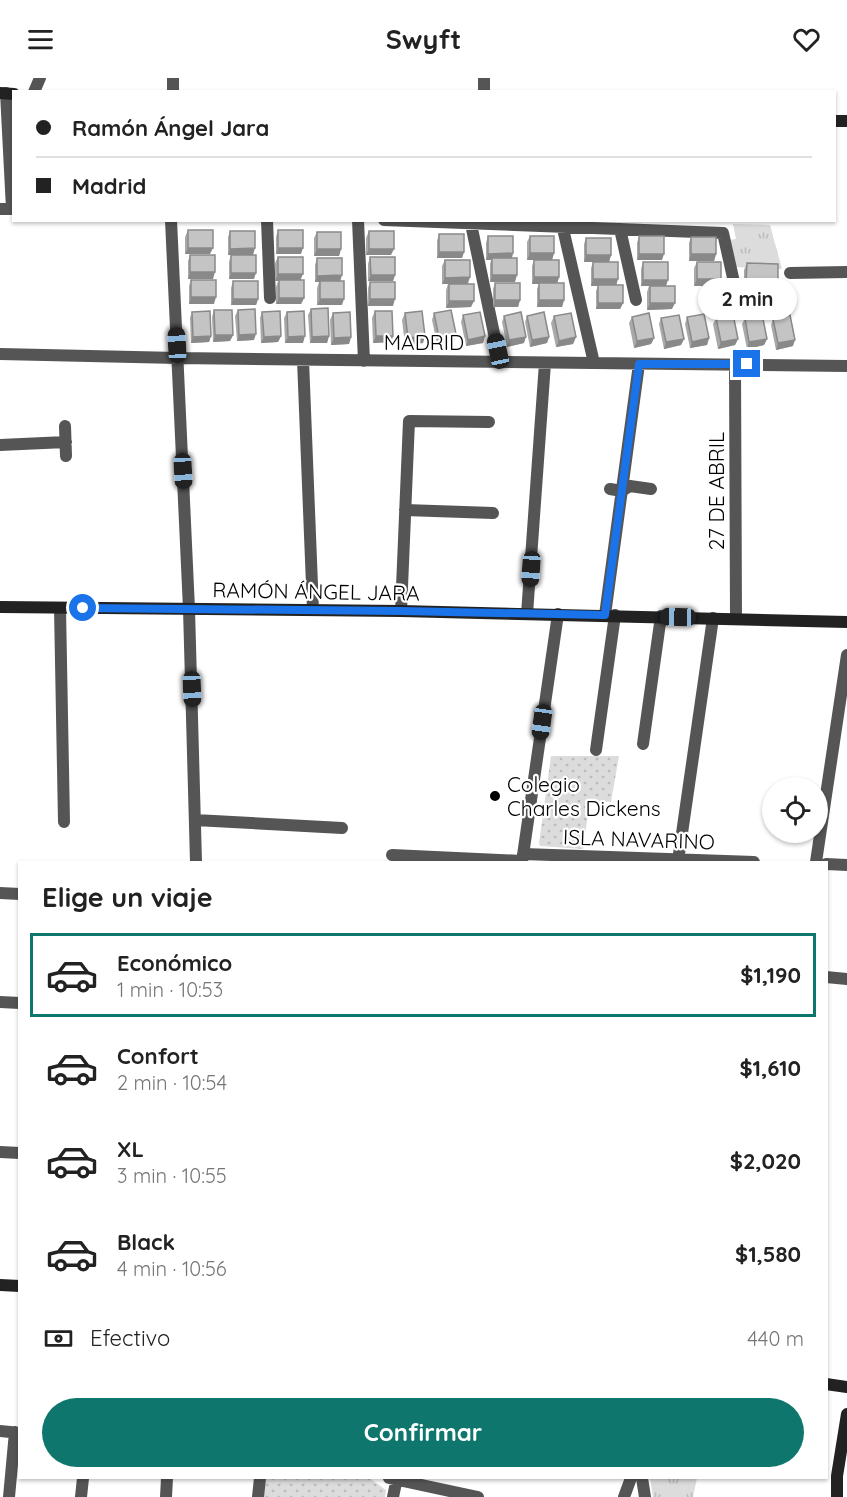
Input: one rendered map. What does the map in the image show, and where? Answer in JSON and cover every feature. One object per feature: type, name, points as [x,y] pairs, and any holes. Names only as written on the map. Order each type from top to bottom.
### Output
[{"type":"main road","name":"RAMÓN ÁNGEL JARA","points":[[0,607],[401,611],[847,622]]},
{"type":"main road","points":[[0,1285],[18,1286]]},
{"type":"main road","points":[[828,1384],[847,1388]]},
{"type":"main road","points":[[837,1497],[837,1476],[847,1414]]},
{"type":"street","points":[[0,209],[12,209],[7,94]]},
{"type":"street","points":[[171,222],[189,609],[196,861]]},
{"type":"street","points":[[267,222],[270,298]]},
{"type":"street","points":[[358,222],[364,361]]},
{"type":"street","points":[[428,222],[562,223],[620,229],[723,233],[740,309]]},
{"type":"street","points":[[562,223],[594,363]]},
{"type":"street","points":[[471,224],[500,362]]},
{"type":"street","points":[[620,229],[636,300]]},
{"type":"street","points":[[790,273],[847,272]]},
{"type":"street","name":"MADRID","points":[[0,354],[364,361],[847,366]]},
{"type":"street","points":[[303,360],[313,610]]},
{"type":"street","points":[[527,614],[545,363]]},
{"type":"street","points":[[596,750],[610,615],[616,490],[639,364]]},
{"type":"street","name":"27 DE ABRIL","points":[[735,364],[736,619]]},
{"type":"street","points":[[401,611],[409,421],[489,422]]},
{"type":"street","points":[[65,426],[66,456]]},
{"type":"street","points":[[0,445],[66,442]]},
{"type":"street","points":[[616,490],[630,486],[651,489]]},
{"type":"street","points":[[405,510],[493,513]]},
{"type":"street","points":[[60,608],[64,822]]},
{"type":"street","points":[[522,859],[558,614]]},
{"type":"street","points":[[643,744],[661,616]]},
{"type":"street","points":[[678,861],[713,618]]},
{"type":"street","points":[[816,861],[847,655]]},
{"type":"street","points":[[195,820],[342,828]]},
{"type":"street","name":"ISLA NAVARINO","points":[[392,855],[678,861]]},
{"type":"street","points":[[828,864],[847,865]]},
{"type":"street","points":[[0,893],[18,894]]},
{"type":"street","points":[[828,977],[847,979]]},
{"type":"street","points":[[0,1002],[18,1003]]},
{"type":"street","points":[[0,1152],[18,1153]]},
{"type":"street","points":[[0,1431],[17,1432],[9,1497]]},
{"type":"street","points":[[81,1497],[83,1479]]},
{"type":"street","points":[[166,1497],[167,1479]]},
{"type":"street","points":[[258,1497],[260,1479]]},
{"type":"street","points":[[393,1497],[394,1479],[478,1497]]},
{"type":"street","points":[[624,1497],[632,1479]]},
{"type":"street","points":[[642,1479],[645,1497]]},
{"type":"green space","points":[[733,224],[770,225],[782,269],[735,267],[728,240],[736,239]]},
{"type":"green space","points":[[551,756],[619,756],[611,802],[590,801],[583,849],[540,846]]},
{"type":"green space","points":[[265,1479],[370,1479],[386,1490],[385,1497],[263,1497]]},
{"type":"green space","points":[[650,1479],[697,1479],[693,1497],[653,1497]]},
{"type":"building","points":[[188,230],[213,230],[213,248],[188,248]]},
{"type":"building","points":[[278,230],[303,230],[303,248],[278,248]]},
{"type":"building","points":[[230,231],[255,231],[255,248],[230,249]]},
{"type":"building","points":[[369,231],[394,231],[394,249],[369,249]]},
{"type":"building","points":[[317,232],[341,232],[341,249],[317,249]]},
{"type":"building","points":[[439,234],[464,234],[464,252],[439,252]]},
{"type":"building","points":[[488,236],[513,236],[513,253],[488,254]]},
{"type":"building","points":[[530,236],[554,236],[554,253],[530,253]]},
{"type":"building","points":[[639,236],[664,236],[664,254],[639,254]]},
{"type":"building","points":[[691,237],[716,237],[716,254],[691,254]]},
{"type":"building","points":[[586,238],[611,238],[611,255],[586,255]]},
{"type":"building","points":[[190,255],[215,255],[215,272],[190,272]]},
{"type":"building","points":[[231,255],[256,255],[256,273],[231,273]]},
{"type":"building","points":[[278,257],[303,257],[303,274],[278,274]]},
{"type":"building","points":[[370,257],[395,257],[395,275],[371,275]]},
{"type":"building","points":[[317,258],[342,258],[342,275],[317,276]]},
{"type":"building","points":[[492,258],[517,258],[517,275],[492,275]]},
{"type":"building","points":[[445,260],[470,260],[470,277],[445,278]]},
{"type":"building","points":[[534,260],[559,260],[559,277],[534,277]]},
{"type":"building","points":[[593,262],[618,262],[618,279],[593,279]]},
{"type":"building","points":[[643,262],[668,262],[668,280],[643,280]]},
{"type":"building","points":[[697,262],[721,262],[721,279],[697,279]]},
{"type":"building","points":[[747,263],[778,264],[778,281],[746,281]]},
{"type":"building","points":[[191,280],[216,280],[216,297],[191,297]]},
{"type":"building","points":[[279,280],[304,280],[304,298],[279,298]]},
{"type":"building","points":[[233,281],[258,281],[258,299],[233,299]]},
{"type":"building","points":[[320,281],[344,281],[344,299],[320,299]]},
{"type":"building","points":[[370,282],[395,282],[395,299],[370,299]]},
{"type":"building","points":[[495,283],[520,283],[520,300],[495,300]]},
{"type":"building","points":[[539,283],[564,283],[564,300],[539,300]]},
{"type":"building","points":[[449,284],[474,284],[474,301],[449,301]]},
{"type":"building","points":[[598,285],[623,285],[623,303],[598,303]]},
{"type":"building","points":[[650,286],[675,286],[675,303],[650,303]]},
{"type":"building","points":[[703,286],[728,286],[728,303],[703,304]]},
{"type":"building","points":[[777,286],[777,304],[752,304],[752,287]]},
{"type":"building","points":[[328,308],[329,336],[312,337],[311,309]]},
{"type":"building","points":[[255,309],[256,334],[239,335],[238,310]]},
{"type":"building","points":[[214,310],[232,310],[233,335],[215,335]]},
{"type":"building","points":[[451,310],[456,334],[439,338],[434,313]]},
{"type":"building","points":[[210,311],[211,336],[193,337],[192,312]]},
{"type":"building","points":[[280,311],[281,336],[264,337],[262,312]]},
{"type":"building","points":[[304,311],[305,336],[288,337],[287,312]]},
{"type":"building","points":[[375,311],[392,311],[393,336],[376,336]]},
{"type":"building","points":[[422,311],[425,336],[408,338],[405,313]]},
{"type":"building","points":[[350,312],[351,337],[334,338],[333,313]]},
{"type":"building","points":[[480,312],[485,336],[468,340],[463,315]]},
{"type":"building","points":[[521,312],[526,337],[509,340],[504,316]]},
{"type":"building","points":[[544,312],[549,337],[532,340],[527,316]]},
{"type":"building","points":[[571,313],[576,337],[559,341],[554,316]]},
{"type":"building","points":[[649,313],[654,338],[637,341],[632,317]]},
{"type":"building","points":[[704,314],[709,338],[692,342],[687,317]]},
{"type":"building","points":[[733,314],[738,339],[721,342],[716,318]]},
{"type":"building","points":[[762,314],[767,339],[749,342],[745,318]]},
{"type":"building","points":[[679,315],[684,339],[666,342],[661,318]]},
{"type":"building","points":[[790,315],[795,340],[778,343],[773,319]]},
{"type":"place","name":"Colegio Charles Dickens","points":[[495,796]]},
{"type":"route","points":[[83,608],[605,615],[639,364],[747,364]]}]
